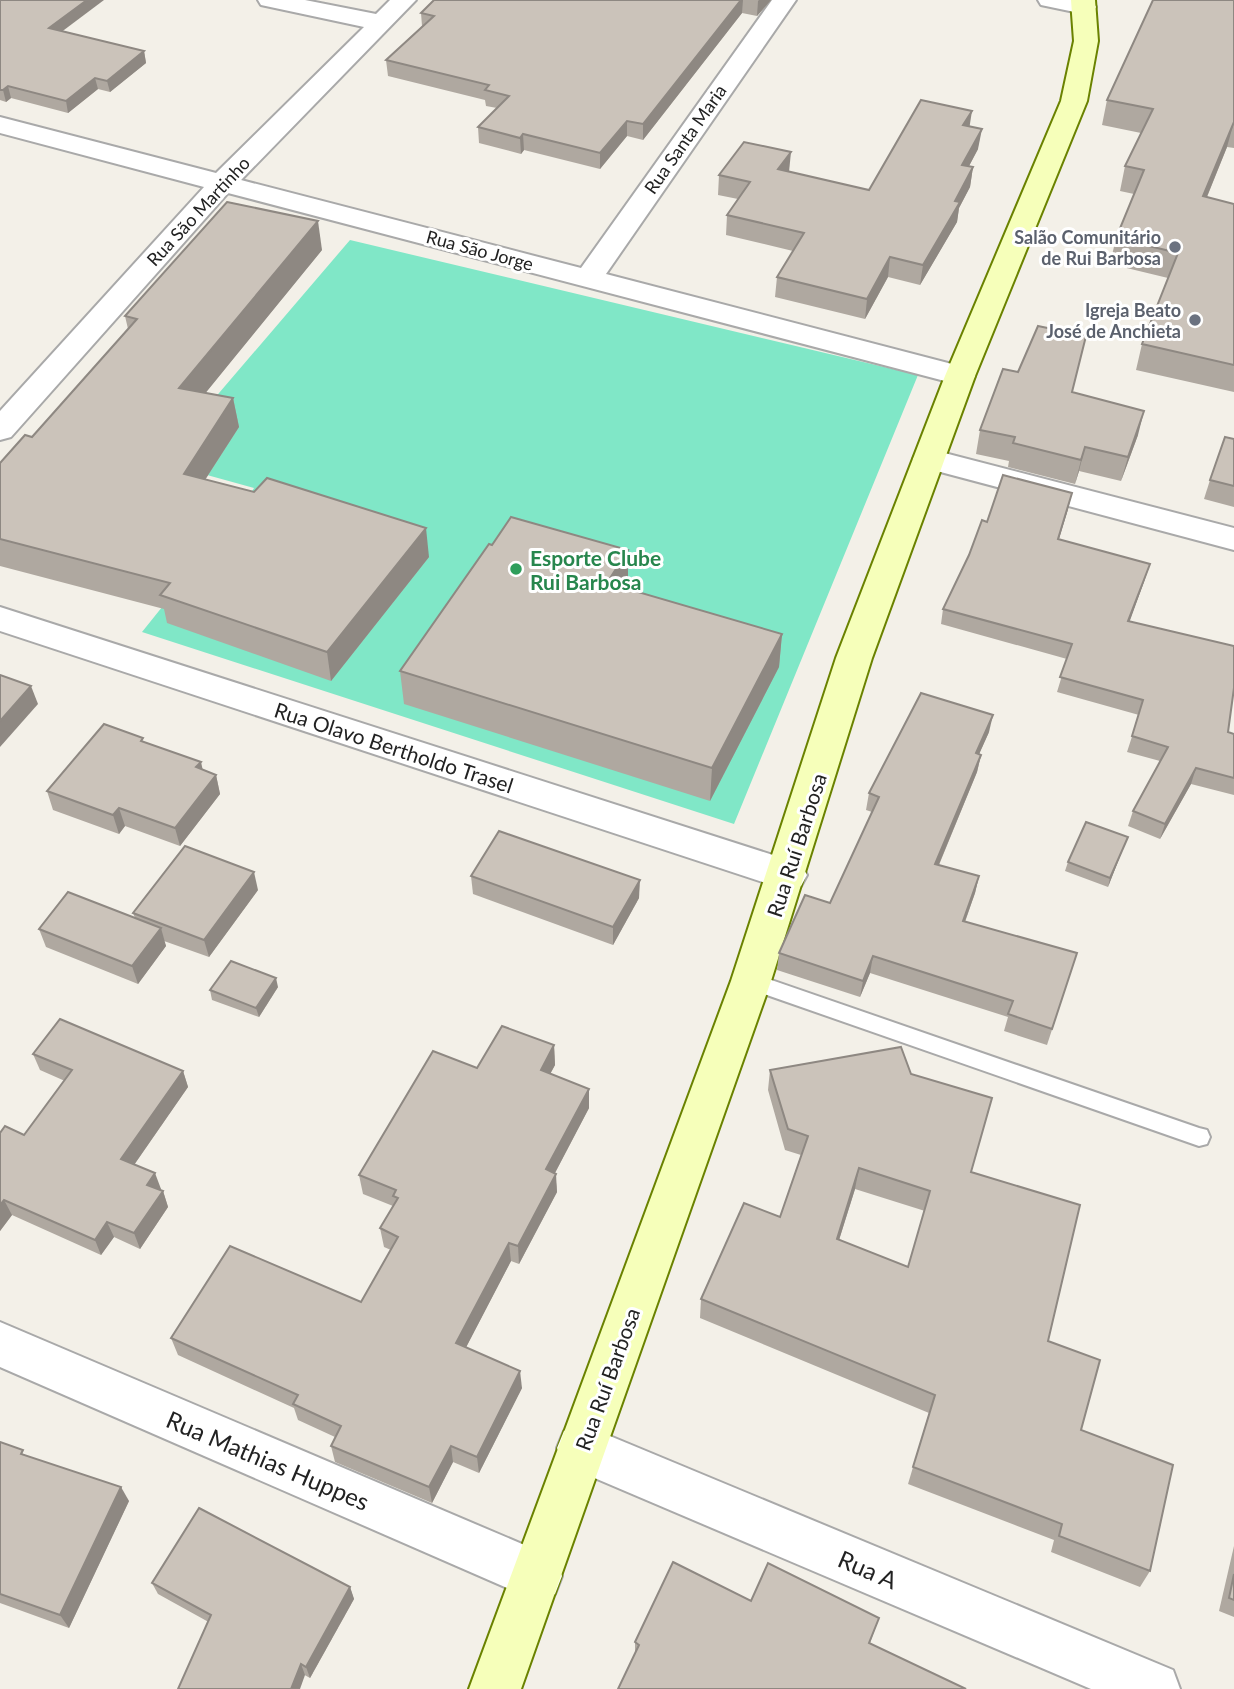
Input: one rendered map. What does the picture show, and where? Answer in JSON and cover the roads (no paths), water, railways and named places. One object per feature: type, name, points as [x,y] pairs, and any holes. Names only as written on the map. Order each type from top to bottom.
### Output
[{"type":"main road","name":"Rua Ruí Barbosa","points":[[495,1689],[788,875],[854,659],[960,376],[1074,101],[1086,41],[1073,2]]},
{"type":"street","points":[[270,0],[382,23]]},
{"type":"street","name":"Rua São Martinho","points":[[0,430],[223,182],[404,0]]},
{"type":"street","name":"Rua Santa Maria","points":[[587,279],[785,0]]},
{"type":"street","name":"Rua São Jorge","points":[[0,125],[960,376]]},
{"type":"street","points":[[929,459],[1234,539]]},
{"type":"street","name":"Rua Olavo Bertholdo Trasel","points":[[0,619],[788,875]]},
{"type":"street","name":"Rua Mathias Huppes","points":[[0,1344],[537,1576]]},
{"type":"street","name":"Rua A","points":[[581,1448],[1154,1689]]},
{"type":"lane","points":[[751,981],[1199,1137]]},
{"type":"place","name":"Salão Comunitário de Rui Barbosa","points":[[1175,247]]},
{"type":"place","name":"Igreja Beato José de Anchieta","points":[[1195,320]]},
{"type":"place","name":"Esporte Clube Rui Barbosa","points":[[516,569]]}]
